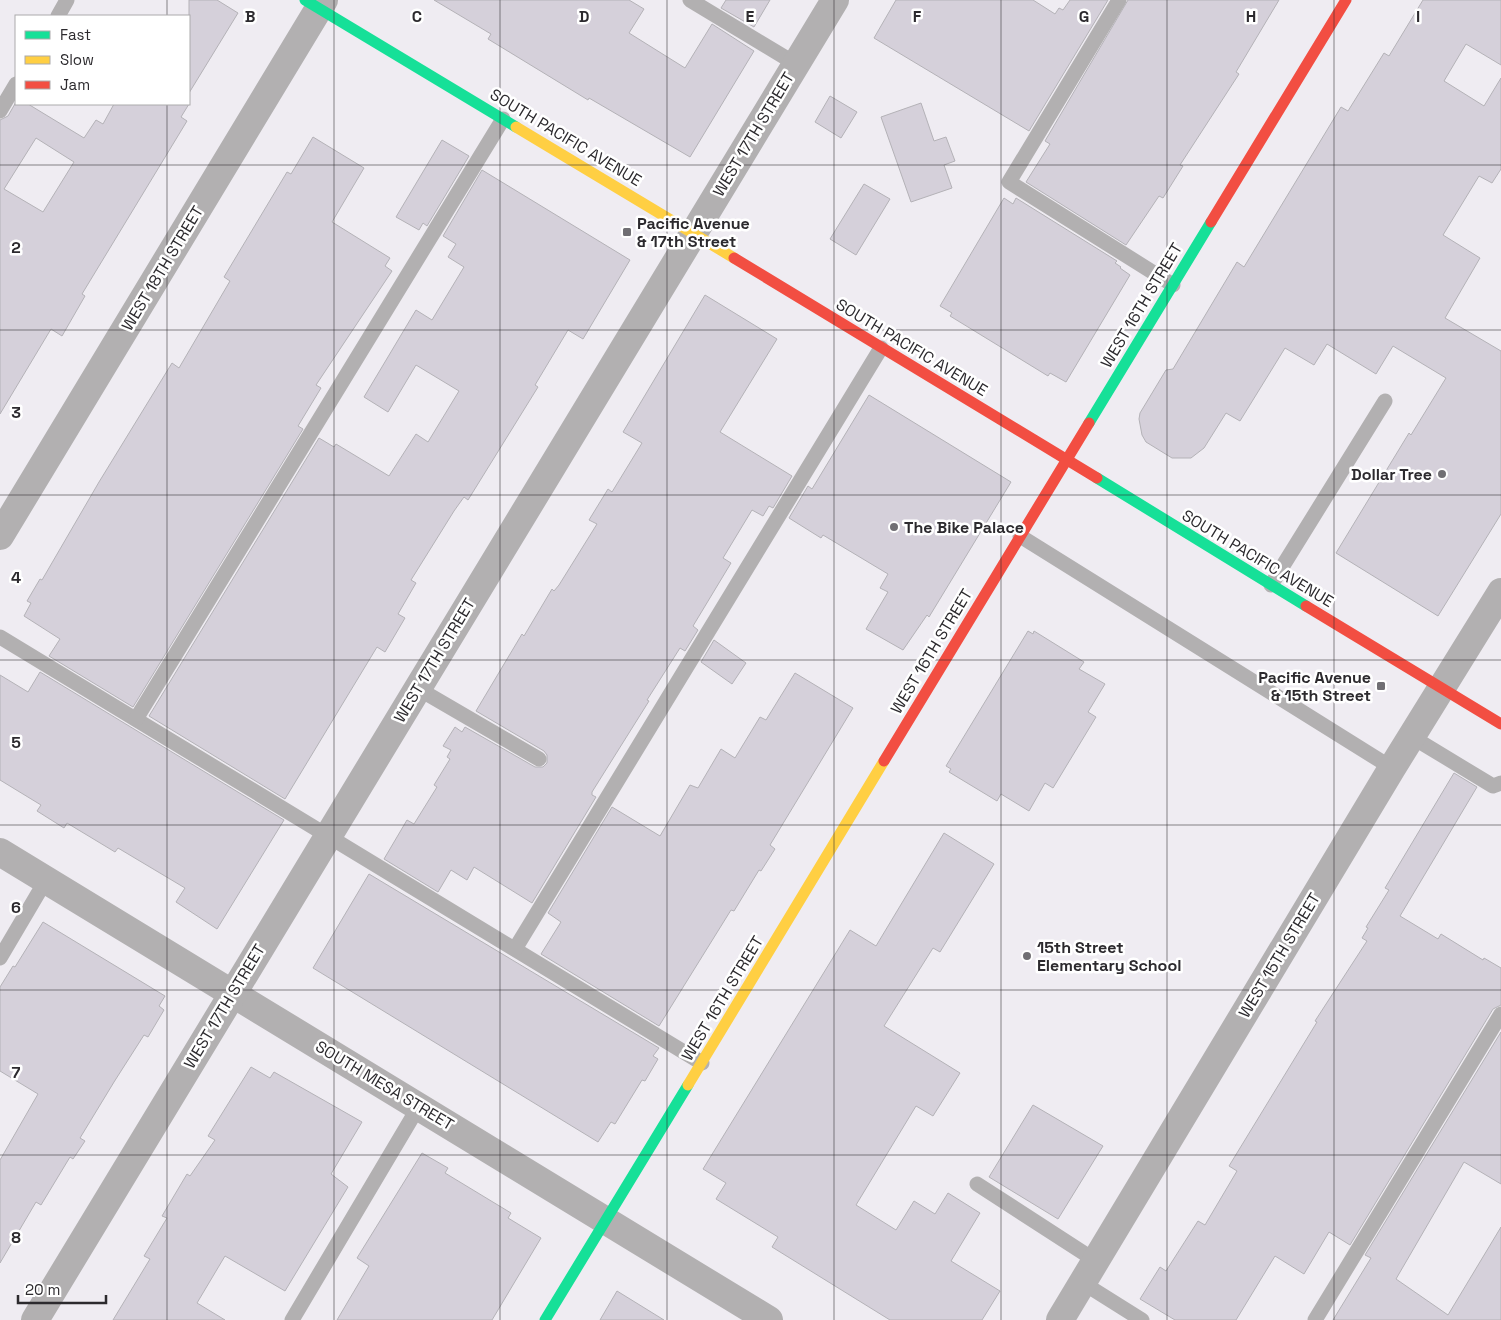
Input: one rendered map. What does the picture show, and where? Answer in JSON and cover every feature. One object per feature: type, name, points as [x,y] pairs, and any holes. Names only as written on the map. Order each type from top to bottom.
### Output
[{"type":"street","name":"WEST 17TH STREET","points":[[36,1320],[232,993],[835,0]]},
{"type":"street","name":"WEST 16TH STREET","points":[[545,1320],[1346,0]]},
{"type":"street","name":"SOUTH PACIFIC AVENUE","points":[[316,3],[503,119],[1501,724]]},
{"type":"street","name":"WEST 18TH STREET","points":[[0,536],[316,3]]},
{"type":"street","name":"WEST 15TH STREET","points":[[1060,1320],[1392,768],[1501,592]]},
{"type":"street","name":"SOUTH MESA STREET","points":[[0,852],[769,1320]]},
{"type":"lane","points":[[59,15],[67,0]]},
{"type":"lane","points":[[690,0],[796,64]]},
{"type":"lane","points":[[1119,0],[1008,182],[1173,285]]},
{"type":"lane","points":[[0,111],[15,86]]},
{"type":"lane","points":[[136,719],[503,119]]},
{"type":"lane","points":[[515,949],[882,348]]},
{"type":"lane","points":[[1271,585],[1385,401]]},
{"type":"lane","points":[[1020,536],[1392,768]]},
{"type":"lane","points":[[0,637],[702,1063]]},
{"type":"lane","points":[[417,688],[539,759]]},
{"type":"lane","points":[[1412,737],[1494,786],[1501,783]]},
{"type":"lane","points":[[0,958],[46,880]]},
{"type":"lane","points":[[1315,1320],[1501,1014]]},
{"type":"lane","points":[[292,1320],[419,1106]]},
{"type":"lane","points":[[977,1184],[1089,1272],[1142,1320]]},
{"type":"building","points":[[189,0],[217,0],[238,13],[190,91],[190,15]]},
{"type":"building","points":[[434,0],[629,0],[644,9],[629,33],[685,68],[712,24],[754,51],[690,157],[589,98],[588,100],[488,39],[491,34]]},
{"type":"building","points":[[726,0],[770,0],[754,27],[721,8]]},
{"type":"building","points":[[896,0],[1033,0],[1055,14],[1059,8],[1063,10],[1070,0],[1108,0],[1029,131],[874,38]]},
{"type":"building","points":[[1128,0],[1279,0],[1236,72],[1239,74],[1180,165],[1183,166],[1163,198],[1159,196],[1126,245],[1026,182],[1050,144],[1045,141]]},
{"type":"building","points":[[1423,0],[1501,0],[1501,65],[1466,44],[1444,81],[1484,106],[1501,78],[1501,169],[1492,183],[1479,176],[1443,235],[1480,258],[1445,318],[1501,351],[1501,514],[1438,616],[1336,553],[1409,433],[1411,435],[1446,378],[1393,346],[1376,374],[1327,344],[1314,365],[1285,348],[1240,421],[1226,413],[1204,448],[1191,458],[1172,458],[1146,442],[1142,435],[1139,419],[1140,413],[1166,370],[1173,369],[1237,262],[1244,267],[1341,107],[1348,111],[1384,53],[1389,56]]},
{"type":"building","points":[[830,96],[857,112],[841,138],[815,122]]},
{"type":"building","points":[[921,103],[934,141],[946,137],[955,161],[944,165],[952,188],[911,202],[881,117]]},
{"type":"building","points":[[15,104],[30,105],[84,138],[96,120],[103,124],[113,105],[188,105],[181,117],[187,121],[82,294],[85,296],[62,336],[51,329],[0,414],[0,120],[8,116]],"holes":[[[36,138],[74,162],[43,212],[4,189]]]},
{"type":"building","points":[[313,137],[364,168],[332,222],[390,258],[385,266],[392,271],[316,385],[321,388],[298,426],[303,429],[133,707],[49,656],[60,639],[24,616],[31,603],[27,601],[40,579],[42,580],[172,363],[179,368],[230,281],[224,277],[287,172],[291,174]]},
{"type":"building","points":[[442,140],[469,156],[427,226],[423,223],[419,230],[396,217]]},
{"type":"building","points":[[482,170],[630,260],[583,339],[568,330],[535,385],[538,387],[468,500],[464,497],[454,511],[411,580],[416,583],[398,614],[405,618],[385,652],[377,647],[285,799],[149,716],[319,438],[334,447],[336,444],[389,476],[416,434],[428,442],[459,391],[416,365],[388,412],[364,397],[416,310],[432,320],[464,267],[448,257],[456,244],[443,236]]},
{"type":"building","points":[[864,184],[890,199],[856,255],[830,239]]},
{"type":"building","points":[[1004,198],[1013,204],[1016,198],[1117,261],[1115,263],[1130,275],[1066,382],[1050,373],[1048,376],[950,316],[952,313],[940,306]]},
{"type":"building","points":[[705,295],[777,339],[720,432],[792,476],[773,508],[769,506],[763,516],[752,510],[723,558],[731,563],[693,626],[698,630],[685,651],[680,648],[647,700],[649,701],[592,792],[592,795],[596,797],[532,903],[474,867],[467,880],[451,870],[438,892],[384,859],[407,820],[414,824],[437,787],[434,785],[450,759],[447,757],[451,750],[443,746],[455,727],[462,732],[465,727],[535,767],[543,767],[547,763],[547,755],[544,751],[476,711],[522,634],[524,636],[552,589],[554,591],[559,585],[597,524],[589,520],[608,489],[612,492],[642,443],[623,432]]},
{"type":"building","name":"The Bike Palace","points":[[869,395],[1011,482],[929,617],[927,615],[903,650],[866,629],[888,592],[880,588],[888,574],[823,535],[821,538],[789,518],[808,486],[812,489]]},
{"type":"building","points":[[1028,631],[1033,634],[1034,631],[1084,662],[1079,669],[1105,684],[1088,712],[1096,717],[1053,788],[1045,783],[1029,811],[1001,794],[997,801],[949,772],[951,769],[946,766]]},
{"type":"building","points":[[714,640],[746,663],[732,684],[701,662]]},
{"type":"building","points":[[40,672],[284,820],[217,929],[176,902],[185,888],[118,848],[115,852],[67,823],[64,828],[37,811],[41,805],[0,780],[0,675],[28,692]]},
{"type":"building","points":[[795,673],[853,708],[770,845],[775,849],[761,871],[759,870],[734,911],[731,910],[659,1026],[541,954],[561,922],[548,913],[612,807],[660,836],[690,785],[698,788],[721,749],[735,758],[760,717],[766,720]]},
{"type":"building","points":[[1454,773],[1477,787],[1400,916],[1438,939],[1441,934],[1483,960],[1484,958],[1501,968],[1501,1005],[1493,1009],[1350,1245],[1329,1232],[1304,1274],[1275,1256],[1236,1320],[1175,1320],[1140,1299],[1160,1267],[1166,1271],[1198,1221],[1205,1225],[1237,1171],[1229,1166],[1317,1022],[1315,1021],[1367,941],[1362,938],[1368,928],[1366,927],[1389,890],[1385,888]]},
{"type":"building","points":[[944,833],[994,864],[940,952],[933,948],[884,1026],[960,1073],[933,1116],[916,1106],[856,1205],[896,1230],[914,1201],[935,1214],[948,1193],[980,1213],[951,1261],[1000,1291],[982,1320],[890,1320],[772,1247],[778,1237],[716,1199],[726,1183],[703,1169],[850,930],[876,946]]},
{"type":"building","points":[[369,874],[659,1048],[653,1056],[658,1059],[645,1081],[642,1080],[615,1124],[611,1122],[598,1142],[313,968]]},
{"type":"building","points":[[43,922],[165,996],[159,1006],[164,1010],[148,1037],[144,1035],[80,1138],[85,1141],[73,1159],[70,1157],[41,1205],[36,1202],[0,1263],[0,1160],[38,1094],[0,1071],[0,987]]},
{"type":"building","points":[[1501,1032],[1501,1184],[1464,1162],[1396,1279],[1448,1315],[1501,1227],[1501,1320],[1333,1320],[1371,1258],[1365,1255]]},
{"type":"building","points":[[251,1067],[270,1078],[274,1072],[362,1122],[331,1174],[348,1187],[285,1291],[225,1256],[197,1303],[225,1320],[113,1320],[150,1259],[144,1256],[167,1218],[162,1216],[187,1174],[190,1176],[215,1140],[208,1136]]},
{"type":"building","points":[[1033,1105],[1103,1146],[1058,1219],[989,1177]]},
{"type":"building","points":[[422,1153],[448,1168],[445,1173],[511,1213],[508,1218],[541,1238],[492,1320],[337,1320],[369,1266],[357,1258]]},
{"type":"building","points":[[617,1291],[664,1320],[600,1320]]},
{"type":"traffic: fast","points":[[305,0],[516,127]]},
{"type":"traffic: fast","points":[[1089,423],[1211,222]]},
{"type":"traffic: fast","points":[[1097,478],[1306,606]]},
{"type":"traffic: fast","points":[[545,1320],[688,1085]]},
{"type":"traffic: slow","points":[[516,127],[734,258]]},
{"type":"traffic: slow","points":[[688,1085],[884,761]]},
{"type":"traffic: jam","points":[[1211,222],[1346,0]]},
{"type":"traffic: jam","points":[[734,258],[1097,478]]},
{"type":"traffic: jam","points":[[884,761],[1089,423]]},
{"type":"traffic: jam","points":[[1306,606],[1501,724]]},
{"type":"place","name":"Pacific Avenue & 17th Street","points":[[627,232]]},
{"type":"place","name":"Dollar Tree","points":[[1442,474]]},
{"type":"place","name":"The Bike Palace","points":[[894,527]]},
{"type":"place","name":"Pacific Avenue & 15th Street","points":[[1381,686]]},
{"type":"place","name":"15th Street Elementary School","points":[[1027,956]]}]
